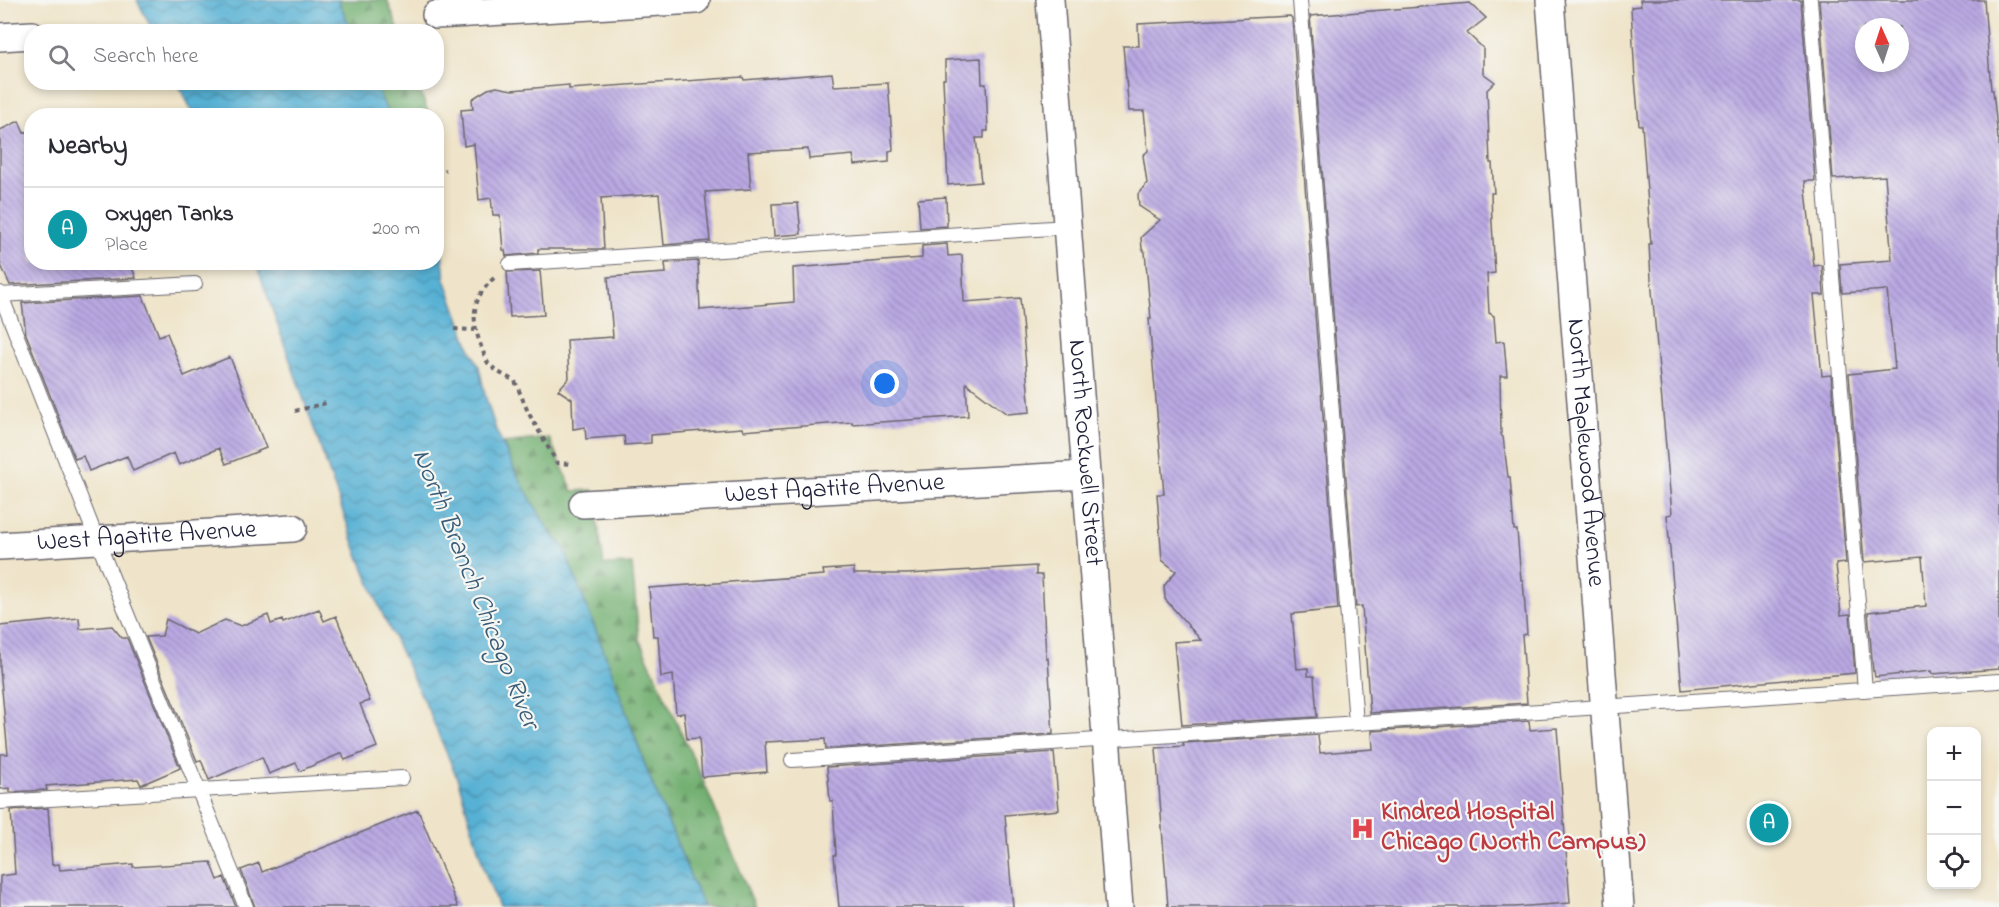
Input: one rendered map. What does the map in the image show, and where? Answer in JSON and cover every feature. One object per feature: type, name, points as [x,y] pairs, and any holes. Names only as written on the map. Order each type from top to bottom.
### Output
[{"type":"street","points":[[436,15],[582,4],[696,0]]},
{"type":"street","name":"North Rockwell Street","points":[[1050,0],[1119,907]]},
{"type":"street","name":"North Maplewood Avenue","points":[[1550,0],[1620,907]]},
{"type":"street","points":[[0,37],[24,36]]},
{"type":"street","name":"West Agatite Avenue","points":[[583,504],[1086,475]]},
{"type":"street","name":"West Agatite Avenue","points":[[0,546],[293,528]]},
{"type":"lane","points":[[1300,0],[1356,723]]},
{"type":"lane","points":[[1810,0],[1865,690]]},
{"type":"lane","points":[[510,264],[1067,227]]},
{"type":"lane","points":[[195,284],[0,294],[246,907]]},
{"type":"lane","points":[[792,760],[1999,681]]},
{"type":"lane","points":[[0,802],[402,778]]},
{"type":"path","points":[[510,264],[486,285],[477,299],[474,316],[475,330],[487,362],[502,375],[515,381],[528,412],[557,463],[571,464]]},
{"type":"path","points":[[454,328],[475,330]]},
{"type":"path","points":[[295,411],[326,403]]},
{"type":"green space","points":[[338,0],[387,0],[396,24],[349,24]]},
{"type":"green space","points":[[377,90],[420,90],[426,108],[386,108]]},
{"type":"green space","points":[[549,438],[573,491],[593,490],[604,565],[632,564],[639,639],[703,780],[755,907],[703,907],[702,905],[648,773],[563,546],[553,536],[536,511],[503,443]]},
{"type":"water","points":[[137,0],[338,0],[349,24],[149,24]]},
{"type":"water","points":[[182,90],[377,90],[386,108],[190,108]]},
{"type":"water","name":"North Branch Chicago River","points":[[258,270],[444,270],[445,279],[479,367],[496,430],[516,473],[551,534],[563,546],[648,773],[703,907],[498,907],[485,872],[458,780],[430,714],[382,613],[356,549]]},
{"type":"building","points":[[1640,0],[1801,0],[1815,181],[1805,181],[1814,266],[1822,265],[1824,295],[1814,295],[1822,376],[1831,375],[1846,563],[1836,564],[1841,615],[1850,614],[1855,673],[1682,690],[1667,515],[1672,514],[1651,279],[1649,244],[1651,244],[1642,125],[1639,125],[1635,78],[1631,7],[1641,6]]},
{"type":"building","points":[[1819,0],[1984,0],[1991,90],[1993,90],[1999,139],[1999,669],[1932,674],[1931,671],[1875,677],[1873,671],[1868,612],[1926,606],[1922,557],[1864,562],[1849,374],[1895,369],[1887,290],[1842,293],[1840,264],[1892,260],[1885,176],[1833,179]]},
{"type":"building","points":[[1470,3],[1486,18],[1467,33],[1483,48],[1483,73],[1495,82],[1487,90],[1490,163],[1492,163],[1494,193],[1491,193],[1495,273],[1487,274],[1489,313],[1494,316],[1496,342],[1504,341],[1507,376],[1500,376],[1501,435],[1508,477],[1510,477],[1514,530],[1517,530],[1521,580],[1523,580],[1527,634],[1522,635],[1527,703],[1370,713],[1362,606],[1356,607],[1310,16]]},
{"type":"building","points":[[1290,16],[1292,18],[1338,609],[1292,614],[1297,669],[1308,668],[1308,676],[1314,676],[1317,717],[1182,725],[1174,642],[1201,640],[1165,599],[1164,586],[1176,571],[1162,560],[1157,494],[1164,494],[1149,319],[1151,319],[1145,252],[1142,249],[1141,237],[1160,220],[1139,206],[1138,194],[1147,183],[1143,155],[1148,151],[1144,111],[1129,111],[1123,46],[1139,46],[1138,24]]},
{"type":"building","points":[[981,58],[982,84],[986,84],[988,131],[984,131],[984,138],[976,138],[981,182],[948,185],[943,79],[945,79],[945,60]]},
{"type":"building","points":[[832,73],[834,86],[888,83],[893,150],[889,151],[889,162],[855,165],[853,155],[809,159],[808,149],[748,152],[751,189],[705,192],[710,241],[664,245],[659,194],[601,198],[604,249],[538,249],[538,253],[506,256],[503,250],[500,215],[493,215],[491,198],[479,200],[474,144],[464,146],[461,110],[473,109],[472,99],[488,89],[497,87],[512,90],[569,85],[569,89]]},
{"type":"building","points":[[19,121],[24,133],[24,270],[133,270],[136,278],[10,285],[0,263],[0,130]]},
{"type":"building","points":[[946,197],[947,226],[920,228],[918,199]]},
{"type":"building","points":[[798,203],[801,234],[774,236],[772,204]]},
{"type":"building","points":[[947,244],[948,256],[962,255],[964,302],[1020,298],[1030,412],[1007,414],[966,383],[968,416],[651,435],[651,443],[625,445],[624,436],[586,439],[585,427],[573,429],[572,399],[558,390],[569,378],[567,340],[613,337],[608,277],[666,273],[665,263],[698,261],[700,310],[794,302],[793,268],[922,258],[922,246]]},
{"type":"building","points":[[540,271],[544,315],[510,317],[507,272]]},
{"type":"building","points":[[143,296],[159,336],[167,333],[184,376],[230,357],[266,448],[226,464],[219,448],[179,465],[174,453],[133,471],[127,456],[89,471],[83,456],[75,459],[26,334],[22,303]]},
{"type":"building","points":[[1036,566],[1036,575],[1042,575],[1053,734],[826,749],[825,739],[765,742],[767,772],[702,777],[699,738],[687,739],[684,713],[676,714],[673,675],[661,677],[658,636],[653,636],[649,588],[824,575],[823,570],[854,568],[854,574],[908,574]]},
{"type":"building","points":[[319,609],[324,621],[336,616],[370,701],[360,704],[377,747],[345,760],[342,753],[300,771],[296,763],[269,774],[262,757],[209,780],[201,760],[197,761],[146,637],[162,636],[166,619],[195,634],[225,620],[241,626],[268,615],[271,624],[282,620],[283,623]]},
{"type":"building","points":[[79,618],[80,629],[112,626],[122,638],[127,638],[180,768],[141,785],[138,779],[46,786],[47,790],[10,792],[10,788],[0,789],[0,754],[8,754],[0,669],[0,626]]},
{"type":"building","name":"Kindred Hospital Chicago (North Campus)","points":[[1529,721],[1530,730],[1557,728],[1570,903],[1514,907],[1168,907],[1156,748],[1184,746],[1183,743],[1318,735],[1320,753],[1373,749],[1372,731]]},
{"type":"building","points":[[1054,752],[1059,810],[1005,815],[1013,907],[839,907],[834,855],[836,855],[833,801],[830,801],[827,767]]},
{"type":"building","points":[[48,808],[52,865],[59,864],[60,870],[133,864],[133,867],[211,862],[218,880],[224,877],[236,907],[0,907],[0,876],[15,874],[11,810]]},
{"type":"building","points":[[418,810],[458,907],[255,907],[241,870],[259,863],[262,872]]},
{"type":"place","name":"Oxygen Tanks","points":[[1769,823]]},
{"type":"place","name":"Kindred Hospital Chicago (North Campus)","points":[[1363,828]]}]
